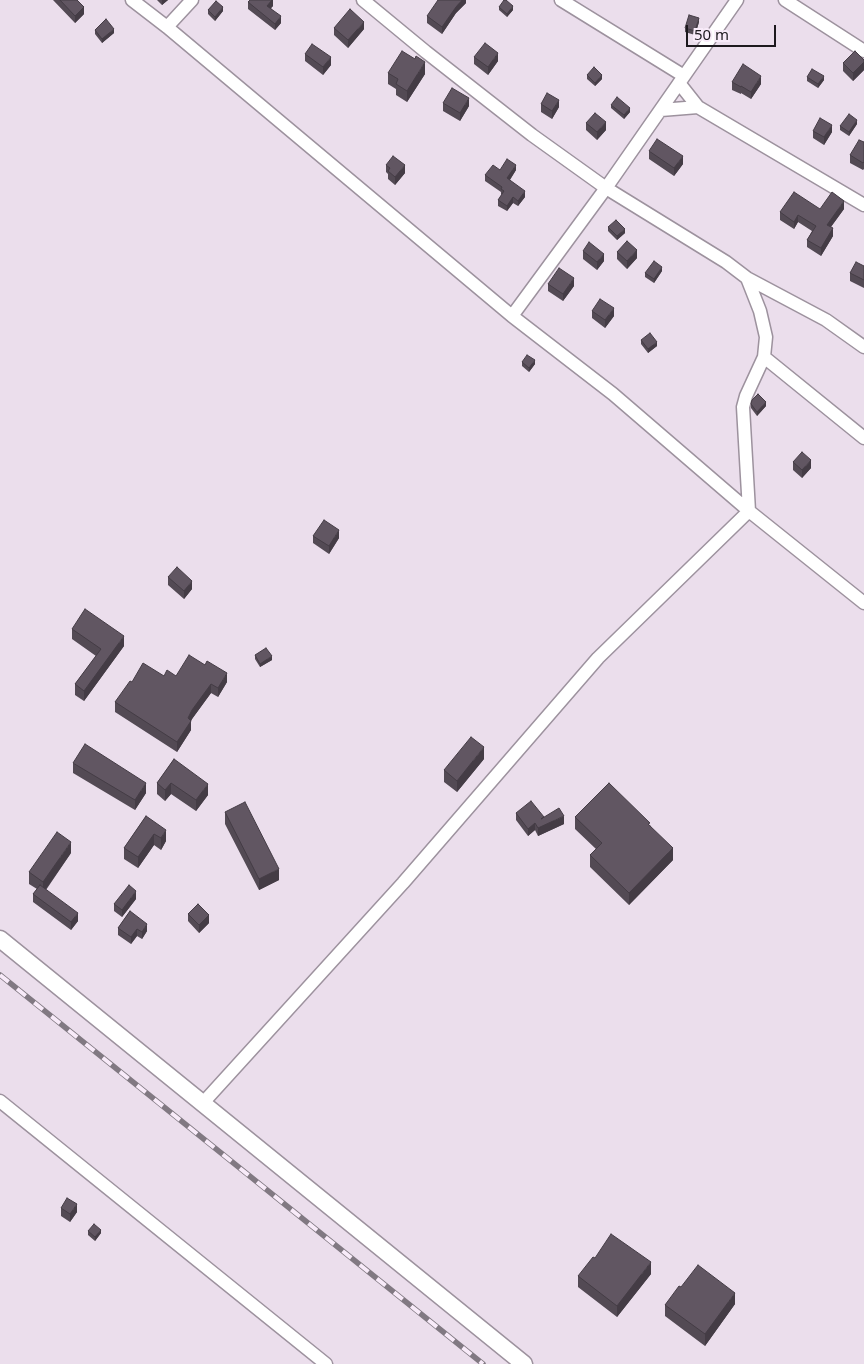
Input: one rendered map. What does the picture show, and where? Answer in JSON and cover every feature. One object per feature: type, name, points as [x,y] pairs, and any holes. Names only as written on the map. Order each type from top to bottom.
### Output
[{"type":"street","points":[[132,0],[167,27],[512,316],[614,394],[749,511],[862,597]]},
{"type":"street","points":[[167,27],[192,0]]},
{"type":"street","points":[[363,0],[532,135],[606,188],[726,262],[746,278],[826,320],[864,348]]},
{"type":"street","points":[[561,0],[682,80],[698,107],[864,205]]},
{"type":"street","points":[[512,316],[606,188],[737,0]]},
{"type":"street","points":[[785,0],[864,51]]},
{"type":"street","points":[[661,110],[698,107]]},
{"type":"street","points":[[202,1104],[403,883],[598,658],[749,511],[744,407],[746,396],[764,358],[766,338],[762,320],[746,278]]},
{"type":"street","points":[[764,358],[864,438]]},
{"type":"street","points":[[0,940],[524,1364]]},
{"type":"street","points":[[0,1101],[326,1364]]},
{"type":"building","points":[[60,0],[77,0],[84,7],[75,16]]},
{"type":"building","points":[[250,0],[272,0],[267,6],[281,16],[275,24],[248,2]]},
{"type":"building","points":[[438,0],[462,0],[442,27],[427,16]]},
{"type":"building","points":[[504,0],[513,6],[507,14],[499,7]]},
{"type":"building","points":[[216,1],[223,7],[215,17],[208,10]]},
{"type":"building","points":[[350,9],[364,22],[348,40],[334,28]]},
{"type":"building","points":[[689,15],[699,18],[695,31],[685,28]]},
{"type":"building","points":[[106,19],[114,29],[102,39],[95,30]]},
{"type":"building","points":[[485,43],[498,53],[488,67],[474,57]]},
{"type":"building","points":[[312,44],[331,57],[323,67],[305,54]]},
{"type":"building","points":[[402,51],[415,59],[416,56],[425,62],[407,91],[396,84],[398,79],[388,73]]},
{"type":"building","points":[[855,51],[864,62],[853,73],[843,63]]},
{"type":"building","points":[[743,64],[761,76],[751,92],[732,82]]},
{"type":"building","points":[[594,67],[602,75],[595,83],[587,75]]},
{"type":"building","points":[[812,69],[824,76],[818,84],[807,77]]},
{"type":"building","points":[[452,88],[469,98],[460,113],[443,103]]},
{"type":"building","points":[[547,93],[559,100],[552,111],[541,104]]},
{"type":"building","points":[[617,97],[630,108],[624,115],[611,105]]},
{"type":"building","points":[[595,113],[606,122],[597,132],[586,123]]},
{"type":"building","points":[[849,114],[857,120],[849,132],[840,126]]},
{"type":"building","points":[[820,118],[832,125],[824,137],[813,131]]},
{"type":"building","points":[[657,139],[683,156],[674,168],[649,151]]},
{"type":"building","points":[[859,140],[864,142],[863,163],[850,155]]},
{"type":"building","points":[[393,156],[405,165],[395,177],[388,171],[390,168],[386,165]]},
{"type":"building","points":[[507,159],[516,165],[507,178],[525,191],[518,201],[513,197],[507,206],[498,200],[504,191],[501,189],[502,187],[485,175],[493,165],[500,170]]},
{"type":"building","points":[[794,192],[820,209],[832,192],[844,201],[827,225],[833,228],[821,248],[807,240],[816,226],[798,215],[794,222],[780,212]]},
{"type":"building","points":[[616,220],[625,229],[617,236],[608,227]]},
{"type":"building","points":[[627,241],[637,250],[627,261],[617,252]]},
{"type":"building","points":[[589,242],[604,254],[597,262],[583,251]]},
{"type":"building","points":[[654,261],[662,267],[654,279],[645,273]]},
{"type":"building","points":[[856,262],[864,266],[864,280],[850,273]]},
{"type":"building","points":[[559,268],[574,278],[563,294],[548,284]]},
{"type":"building","points":[[600,299],[614,308],[605,320],[592,311]]},
{"type":"building","points":[[650,333],[657,342],[648,349],[641,340]]},
{"type":"building","points":[[527,355],[535,360],[529,368],[522,362]]},
{"type":"building","points":[[758,394],[766,402],[757,412],[751,404]]},
{"type":"building","points":[[802,452],[811,460],[802,470],[793,462]]},
{"type":"building","points":[[324,520],[339,530],[329,546],[313,536]]},
{"type":"building","points":[[177,567],[192,581],[184,591],[168,577]]},
{"type":"building","points":[[85,609],[124,636],[84,691],[75,684],[101,649],[72,629]]},
{"type":"building","points":[[266,648],[272,656],[260,664],[255,655]]},
{"type":"building","points":[[189,655],[205,665],[207,661],[227,673],[218,688],[211,684],[192,710],[188,718],[191,721],[177,742],[115,702],[130,681],[132,682],[143,663],[164,676],[167,670],[176,676]]},
{"type":"building","points":[[471,737],[484,747],[457,781],[444,770]]},
{"type":"building","points":[[85,744],[146,783],[135,800],[73,763]]},
{"type":"building","points":[[174,759],[208,784],[196,800],[171,783],[165,790],[157,783]]},
{"type":"building","points":[[609,783],[673,848],[629,893],[590,855],[602,843],[575,817]]},
{"type":"building","points":[[531,801],[544,817],[541,819],[559,808],[564,816],[538,828],[535,823],[528,829],[516,813]]},
{"type":"building","points":[[245,802],[279,869],[259,879],[225,812]]},
{"type":"building","points":[[146,816],[166,830],[161,838],[154,834],[138,857],[124,848]]},
{"type":"building","points":[[57,832],[71,842],[43,882],[29,872]]},
{"type":"building","points":[[40,885],[78,913],[71,922],[33,894]]},
{"type":"building","points":[[129,885],[136,891],[122,910],[114,904]]},
{"type":"building","points":[[198,904],[209,915],[199,925],[188,914]]},
{"type":"building","points":[[130,911],[147,924],[142,932],[137,929],[131,937],[118,928]]},
{"type":"building","points":[[67,1198],[77,1204],[70,1214],[61,1208]]},
{"type":"building","points":[[94,1224],[101,1230],[95,1237],[88,1231]]},
{"type":"building","points":[[611,1234],[651,1262],[617,1306],[578,1276],[593,1257],[595,1258]]},
{"type":"building","points":[[698,1265],[735,1293],[705,1334],[665,1305]]},
{"type":"railway","points":[[0,975],[483,1364]]}]
